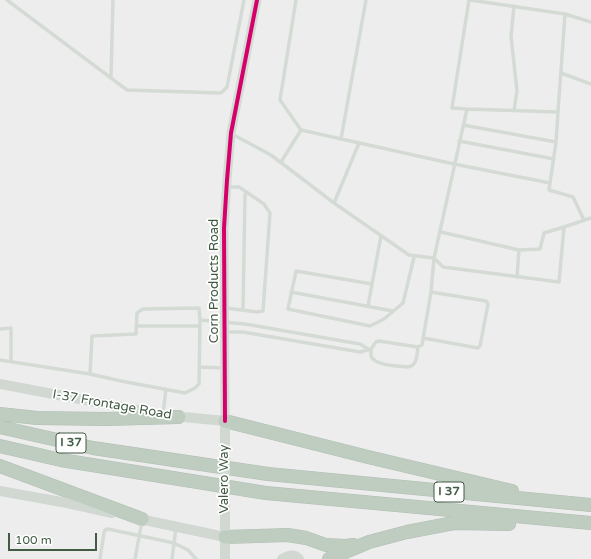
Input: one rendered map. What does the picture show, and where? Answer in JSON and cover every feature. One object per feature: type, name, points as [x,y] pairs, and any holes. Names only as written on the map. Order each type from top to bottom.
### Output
[{"type":"highway","points":[[0,414],[37,418],[179,418]]},
{"type":"highway","points":[[225,421],[562,503]]},
{"type":"highway","name":"I 37","points":[[0,427],[93,448],[268,474],[591,505]]},
{"type":"highway","name":"I 37","points":[[0,446],[61,460],[266,493],[591,523]]},
{"type":"highway","points":[[0,466],[142,520]]},
{"type":"highway","points":[[225,537],[288,535],[306,538],[326,545],[344,546],[369,542],[407,532],[454,523],[548,524],[572,522]]},
{"type":"highway","points":[[329,559],[369,542]]},
{"type":"main road","name":"I-37 Frontage Road","points":[[0,384],[179,418],[225,421]]},
{"type":"main road","name":"Valero Way","points":[[225,421],[225,537]]},
{"type":"main road","points":[[0,491],[67,503],[225,537],[225,559]]},
{"type":"main road","points":[[282,559],[292,556],[298,557],[299,559]]},
{"type":"street","name":"Corn Products Road","points":[[225,421],[224,228],[226,187],[232,133],[257,0]]},
{"type":"lane","points":[[7,0],[127,90],[221,93],[227,87],[244,0]]},
{"type":"lane","points":[[111,77],[113,0]]},
{"type":"lane","points":[[296,0],[280,100],[301,130],[454,164],[550,182]]},
{"type":"lane","points":[[341,139],[366,0]]},
{"type":"lane","points":[[558,112],[452,108],[469,0],[565,14],[591,22]]},
{"type":"lane","points":[[514,6],[511,36],[517,91],[514,110]]},
{"type":"lane","points":[[565,14],[556,142],[550,190],[573,197],[584,220]]},
{"type":"lane","points":[[561,73],[591,84]]},
{"type":"lane","points":[[200,320],[245,324],[360,344],[369,349],[371,356],[375,361],[382,364],[411,367],[416,358],[418,347],[422,345],[431,292],[434,258],[441,232],[454,164],[467,109]]},
{"type":"lane","points":[[463,125],[556,142]]},
{"type":"lane","points":[[281,162],[301,130]]},
{"type":"lane","points":[[232,133],[271,155],[334,203],[409,255],[414,257],[434,258],[443,268],[558,282],[564,227]]},
{"type":"lane","points":[[460,141],[554,159]]},
{"type":"lane","points":[[334,203],[359,143]]},
{"type":"lane","points":[[224,308],[257,312],[263,311],[270,213],[264,204],[239,187],[226,187]]},
{"type":"lane","points":[[243,310],[246,192]]},
{"type":"lane","points":[[441,232],[519,250],[540,249],[544,233],[591,218]]},
{"type":"lane","points":[[368,306],[381,236]]},
{"type":"lane","points":[[517,277],[519,250]]},
{"type":"lane","points":[[372,284],[296,271],[288,309],[370,326],[384,319],[403,303],[414,257]]},
{"type":"lane","points":[[291,292],[393,311]]},
{"type":"lane","points":[[423,338],[478,348],[480,346],[488,304],[486,301],[431,292]]},
{"type":"lane","points":[[0,360],[90,374],[121,382],[185,392],[196,388],[199,384],[199,308],[143,309],[137,313],[136,334],[92,336],[90,374]]},
{"type":"lane","points":[[136,326],[200,326]]},
{"type":"lane","points":[[0,329],[11,328],[11,361]]},
{"type":"lane","points":[[225,332],[244,332],[360,352],[369,349],[379,341],[418,347]]},
{"type":"lane","points":[[199,367],[225,368]]},
{"type":"lane","points":[[163,415],[166,389]]},
{"type":"lane","points":[[135,559],[142,520]]},
{"type":"lane","points":[[172,559],[176,526]]},
{"type":"lane","points":[[100,559],[105,530],[108,529],[174,543],[188,550],[196,559]]},
{"type":"cycle path","points":[[225,421],[224,228],[227,180],[231,133],[257,0]]}]
